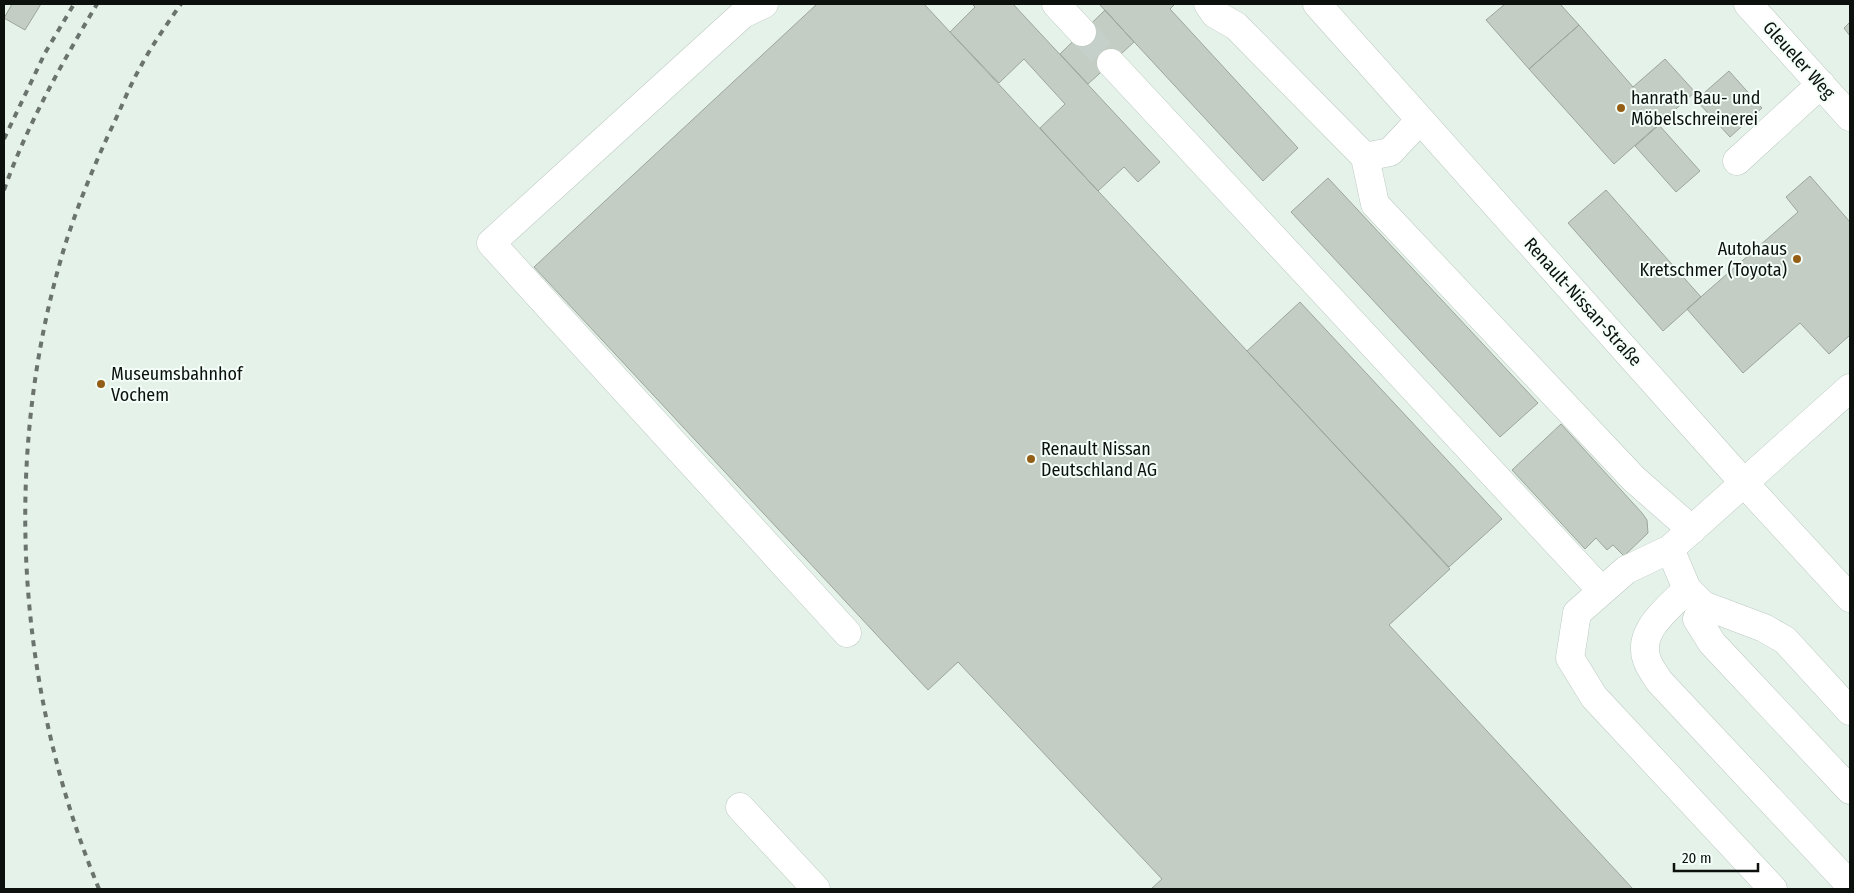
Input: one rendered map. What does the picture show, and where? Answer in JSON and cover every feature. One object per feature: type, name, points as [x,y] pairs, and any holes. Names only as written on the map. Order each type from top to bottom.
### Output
[{"type":"street","points":[[764,4],[743,14],[492,244],[847,632]]},
{"type":"street","points":[[1056,4],[1082,32]]},
{"type":"street","points":[[1208,4],[1215,14],[1236,26],[1365,157],[1375,204],[1634,479],[1692,530]]},
{"type":"street","name":"Renault-Nissan-Straße","points":[[1316,4],[1745,484],[1850,598]]},
{"type":"street","name":"Gleueler Weg","points":[[1748,4],[1850,116]]},
{"type":"street","points":[[1111,63],[1602,591]]},
{"type":"street","points":[[1737,161],[1821,84]]},
{"type":"street","points":[[1365,157],[1390,152],[1420,120]]},
{"type":"street","points":[[1773,889],[1594,697],[1570,658],[1577,613],[1626,570],[1670,549],[1850,389]]},
{"type":"street","points":[[1670,549],[1695,597],[1697,619],[1712,643],[1850,790]]},
{"type":"street","points":[[1695,597],[1764,628],[1785,640],[1850,711]]},
{"type":"street","points":[[1695,597],[1652,625],[1645,640],[1646,660],[1659,681],[1850,885]]},
{"type":"street","points":[[740,806],[816,889]]},
{"type":"building","points":[[12,4],[41,4],[25,30],[4,18]]},
{"type":"building","name":"Renault Nissan Deutschland AG","points":[[817,4],[924,4],[1450,569],[1389,625],[1633,889],[1151,889],[1162,879],[958,662],[928,690],[534,267]]},
{"type":"building","points":[[972,4],[1013,4],[1160,162],[1138,182],[1124,167],[1098,191],[1040,128],[1065,104],[1024,59],[999,83],[950,32],[975,7]]},
{"type":"building","points":[[1099,4],[1175,4],[1170,9],[1298,148],[1263,181]]},
{"type":"building","points":[[1505,4],[1560,4],[1579,25],[1529,69],[1486,20]]},
{"type":"building","points":[[1105,10],[1134,42],[1088,84],[1060,54]]},
{"type":"building","points":[[1850,22],[1850,36],[1844,28]]},
{"type":"building","name":"hanrath Bau- und Möbelschreinerei","points":[[1579,25],[1633,87],[1665,59],[1695,92],[1614,164],[1529,69]]},
{"type":"building","points":[[1729,71],[1762,108],[1730,137],[1696,100]]},
{"type":"building","points":[[1659,125],[1700,171],[1676,192],[1635,146]]},
{"type":"building","name":"Autohaus Kretschmer (Toyota)","points":[[1810,176],[1850,222],[1850,335],[1829,354],[1800,323],[1743,373],[1687,309],[1798,212],[1786,197]]},
{"type":"building","points":[[1328,178],[1538,403],[1500,437],[1291,212]]},
{"type":"building","points":[[1606,190],[1701,297],[1663,331],[1568,223]]},
{"type":"building","points":[[1300,302],[1502,519],[1449,567],[1247,351]]},
{"type":"building","points":[[1561,424],[1647,520],[1648,533],[1624,556],[1613,545],[1607,550],[1596,538],[1585,549],[1512,470]]},
{"type":"tunnel","points":[[1082,32],[1111,63]]},
{"type":"railway","points":[[4,139],[45,53],[74,4]]},
{"type":"railway","points":[[4,190],[34,118],[97,4]]},
{"type":"railway","points":[[99,889],[71,812],[49,732],[35,651],[27,568],[26,486],[32,404],[45,322],[76,212],[133,81],[145,58],[181,4]]},
{"type":"place","name":"hanrath Bau- und Möbelschreinerei","points":[[1621,108]]},
{"type":"place","name":"Autohaus Kretschmer (Toyota)","points":[[1797,259]]},
{"type":"place","name":"Museumsbahnhof Vochem","points":[[101,384]]},
{"type":"place","name":"Renault Nissan Deutschland AG","points":[[1031,459]]}]
